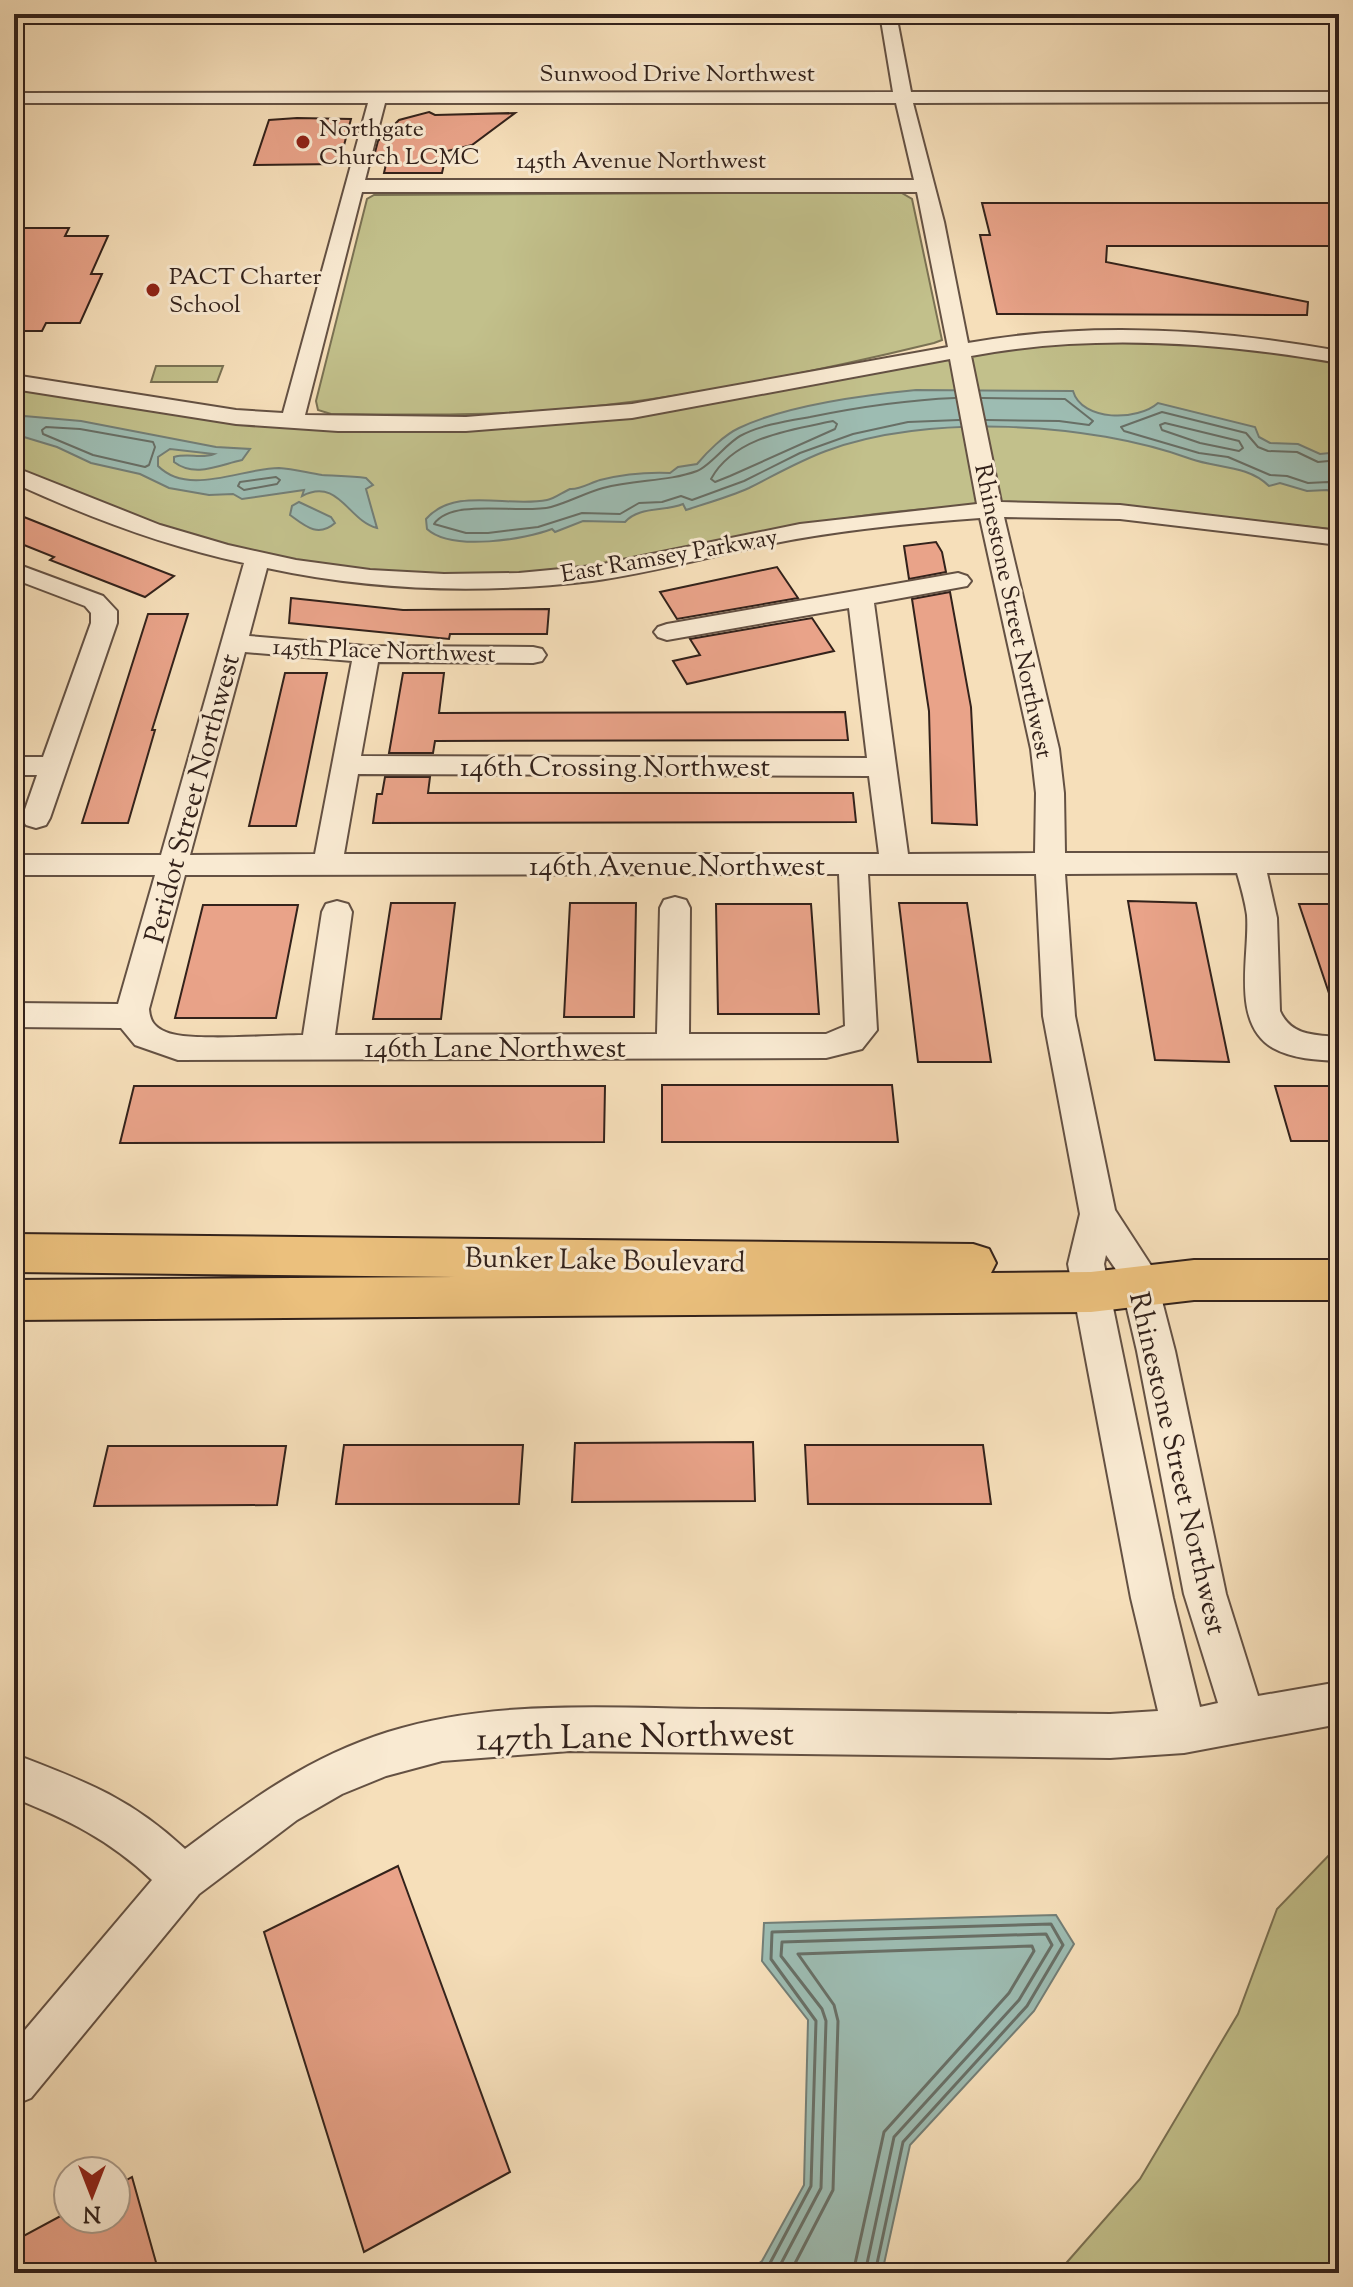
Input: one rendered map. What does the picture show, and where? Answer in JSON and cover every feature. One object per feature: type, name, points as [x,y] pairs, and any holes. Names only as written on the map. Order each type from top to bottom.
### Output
[{"type":"main road","name":"Bunker Lake Boulevard","points":[[14,1253],[1088,1278],[1339,1280]]},
{"type":"main road","name":"Bunker Lake Boulevard","points":[[14,1300],[1088,1278]]},
{"type":"street","name":"Rhinestone Street Northwest","points":[[888,14],[903,97],[926,186],[979,439],[991,510],[1045,749],[1050,793],[1050,864],[1059,1016],[1098,1214],[1088,1278],[1152,1598],[1184,1731]]},
{"type":"street","points":[[292,421],[378,97]]},
{"type":"street","name":"Sunwood Drive Northwest","points":[[14,98],[1339,97]]},
{"type":"street","name":"145th Avenue Northwest","points":[[356,186],[926,186]]},
{"type":"street","points":[[14,382],[178,409],[292,421],[398,425],[572,418],[693,402],[1045,340],[1133,337],[1223,341],[1339,357]]},
{"type":"street","name":"East Ramsey Parkway","points":[[14,474],[95,512],[257,561],[311,570],[413,580],[534,579],[593,573],[842,524],[991,510],[1131,514],[1339,538]]},
{"type":"street","name":"Peridot Street Northwest","points":[[137,1025],[173,863],[257,561]]},
{"type":"street","points":[[14,570],[94,601],[104,611],[104,623],[36,818]]},
{"type":"street","points":[[667,632],[958,581]]},
{"type":"street","points":[[14,598],[41,582]]},
{"type":"street","points":[[860,597],[895,865]]},
{"type":"street","name":"145th Place Northwest","points":[[234,643],[366,654],[533,655]]},
{"type":"street","points":[[328,864],[366,654]]},
{"type":"street","name":"146th Crossing Northwest","points":[[348,765],[882,767]]},
{"type":"street","points":[[14,766],[54,766]]},
{"type":"street","points":[[1249,863],[1262,916],[1261,978],[1267,1025],[1279,1038],[1308,1049],[1339,1049]]},
{"type":"street","name":"146th Avenue Northwest","points":[[14,865],[1339,863]]},
{"type":"street","name":"146th Lane Northwest","points":[[137,1025],[160,1044],[178,1048],[826,1046],[851,1040],[861,1030],[853,866]]},
{"type":"street","points":[[673,1047],[675,908]]},
{"type":"street","points":[[317,1048],[337,912]]},
{"type":"street","points":[[14,1015],[137,1025]]},
{"type":"street","name":"Rhinestone Street Northwest","points":[[1098,1214],[1138,1279],[1205,1594],[1244,1719]]},
{"type":"street","name":"147th Lane Northwest","points":[[14,2081],[183,1878],[281,1804],[327,1778],[386,1754],[442,1739],[570,1729],[1110,1736],[1184,1731],[1339,1703]]},
{"type":"street","points":[[14,1776],[86,1804],[137,1835],[183,1878]]},
{"type":"shaded area","points":[[900,192],[912,199],[942,340],[934,343],[761,381],[587,407],[459,414],[331,414],[318,410],[316,401],[367,199],[374,195]]},
{"type":"shaded area","points":[[1193,342],[1339,361],[1339,530],[1091,507],[941,508],[858,516],[655,555],[559,569],[504,574],[391,573],[279,558],[225,546],[152,523],[14,468],[14,388],[299,426],[683,408],[994,351],[1064,343]]},
{"type":"shaded area","points":[[156,366],[223,366],[217,382],[151,382]]},
{"type":"shaded area","points":[[1332,1852],[1339,1852],[1339,2273],[1061,2273],[1061,2269],[1140,2179],[1238,2014],[1277,1909]]},
{"type":"water","points":[[916,390],[1073,391],[1078,401],[1099,413],[1138,413],[1158,403],[1255,427],[1259,437],[1270,443],[1298,444],[1320,454],[1339,452],[1339,495],[1327,490],[1307,491],[1280,483],[1269,486],[1242,471],[1106,437],[1058,430],[959,427],[867,439],[816,455],[726,497],[686,510],[683,504],[644,511],[625,522],[583,521],[555,532],[552,529],[508,539],[471,542],[438,536],[427,529],[426,519],[452,503],[547,500],[570,489],[609,478],[670,473],[678,467],[697,464],[728,435],[758,420],[826,403]]},
{"type":"water","points":[[24,416],[81,421],[216,447],[250,449],[242,460],[199,470],[182,467],[174,462],[174,457],[214,454],[170,449],[158,457],[158,466],[171,475],[185,479],[216,479],[279,468],[366,478],[373,485],[366,489],[377,528],[367,524],[325,492],[302,496],[304,490],[242,499],[233,494],[209,495],[169,488],[140,474],[91,463],[57,447],[14,434],[16,420]]},
{"type":"water","points":[[299,502],[331,517],[335,523],[323,530],[306,526],[290,515],[292,506]]},
{"type":"water","points":[[1056,1915],[1074,1944],[1034,2011],[910,2145],[882,2273],[746,2273],[762,2261],[804,2185],[808,2020],[762,1961],[764,1923]]},
{"type":"building","points":[[429,112],[435,115],[515,113],[472,145],[447,151],[442,173],[384,173],[386,164],[372,164],[378,141],[399,120]]},
{"type":"building","name":"Northgate Church LCMC","points":[[351,119],[339,164],[254,165],[269,120]]},
{"type":"building","points":[[982,203],[1339,203],[1339,246],[1107,246],[1106,262],[1308,302],[1307,315],[997,314],[980,235],[990,235]]},
{"type":"building","points":[[14,228],[69,228],[65,236],[108,236],[91,274],[102,274],[80,323],[46,323],[42,331],[14,331]]},
{"type":"building","points":[[14,513],[174,576],[145,597],[50,560],[54,557],[14,541]]},
{"type":"building","points":[[936,542],[942,552],[946,572],[909,579],[904,546]]},
{"type":"building","points":[[777,567],[798,598],[677,619],[660,592]]},
{"type":"building","points":[[950,592],[971,707],[977,825],[932,823],[929,711],[912,599]]},
{"type":"building","points":[[291,598],[403,610],[549,609],[547,634],[450,634],[449,639],[289,623]]},
{"type":"building","points":[[148,614],[188,614],[152,730],[155,730],[128,823],[82,823]]},
{"type":"building","points":[[812,618],[834,651],[687,684],[673,661],[700,655],[690,639]]},
{"type":"building","points":[[285,673],[327,673],[296,826],[249,826]]},
{"type":"building","points":[[403,673],[444,673],[439,713],[845,712],[848,740],[435,741],[433,753],[389,753]]},
{"type":"building","points":[[385,777],[430,777],[428,793],[853,793],[856,822],[373,823],[377,794],[382,794]]},
{"type":"building","points":[[1128,901],[1196,903],[1229,1062],[1155,1060]]},
{"type":"building","points":[[391,903],[455,903],[441,1019],[373,1019]]},
{"type":"building","points":[[570,903],[636,903],[634,1017],[564,1017]]},
{"type":"building","points":[[899,903],[967,903],[991,1062],[918,1062]]},
{"type":"building","points":[[716,904],[811,904],[819,1014],[718,1014]]},
{"type":"building","points":[[1299,904],[1339,904],[1339,1007],[1334,1008]]},
{"type":"building","points":[[203,905],[298,905],[276,1018],[175,1018]]},
{"type":"building","points":[[662,1085],[892,1085],[898,1142],[662,1142]]},
{"type":"building","points":[[134,1086],[605,1086],[604,1142],[120,1143]]},
{"type":"building","points":[[1275,1086],[1339,1086],[1339,1141],[1291,1141]]},
{"type":"building","points":[[753,1442],[755,1501],[572,1502],[575,1443]]},
{"type":"building","points":[[344,1445],[523,1445],[519,1504],[336,1504]]},
{"type":"building","points":[[805,1445],[983,1445],[991,1504],[808,1504]]},
{"type":"building","points":[[108,1446],[286,1446],[277,1505],[94,1506]]},
{"type":"building","points":[[398,1866],[510,2172],[364,2252],[264,1932]]},
{"type":"building","points":[[132,2177],[159,2273],[14,2273],[14,2241],[52,2221],[52,2235],[132,2235]]},
{"type":"place","name":"Northgate Church LCMC","points":[[303,142]]},
{"type":"place","name":"PACT Charter School","points":[[153,290]]}]
